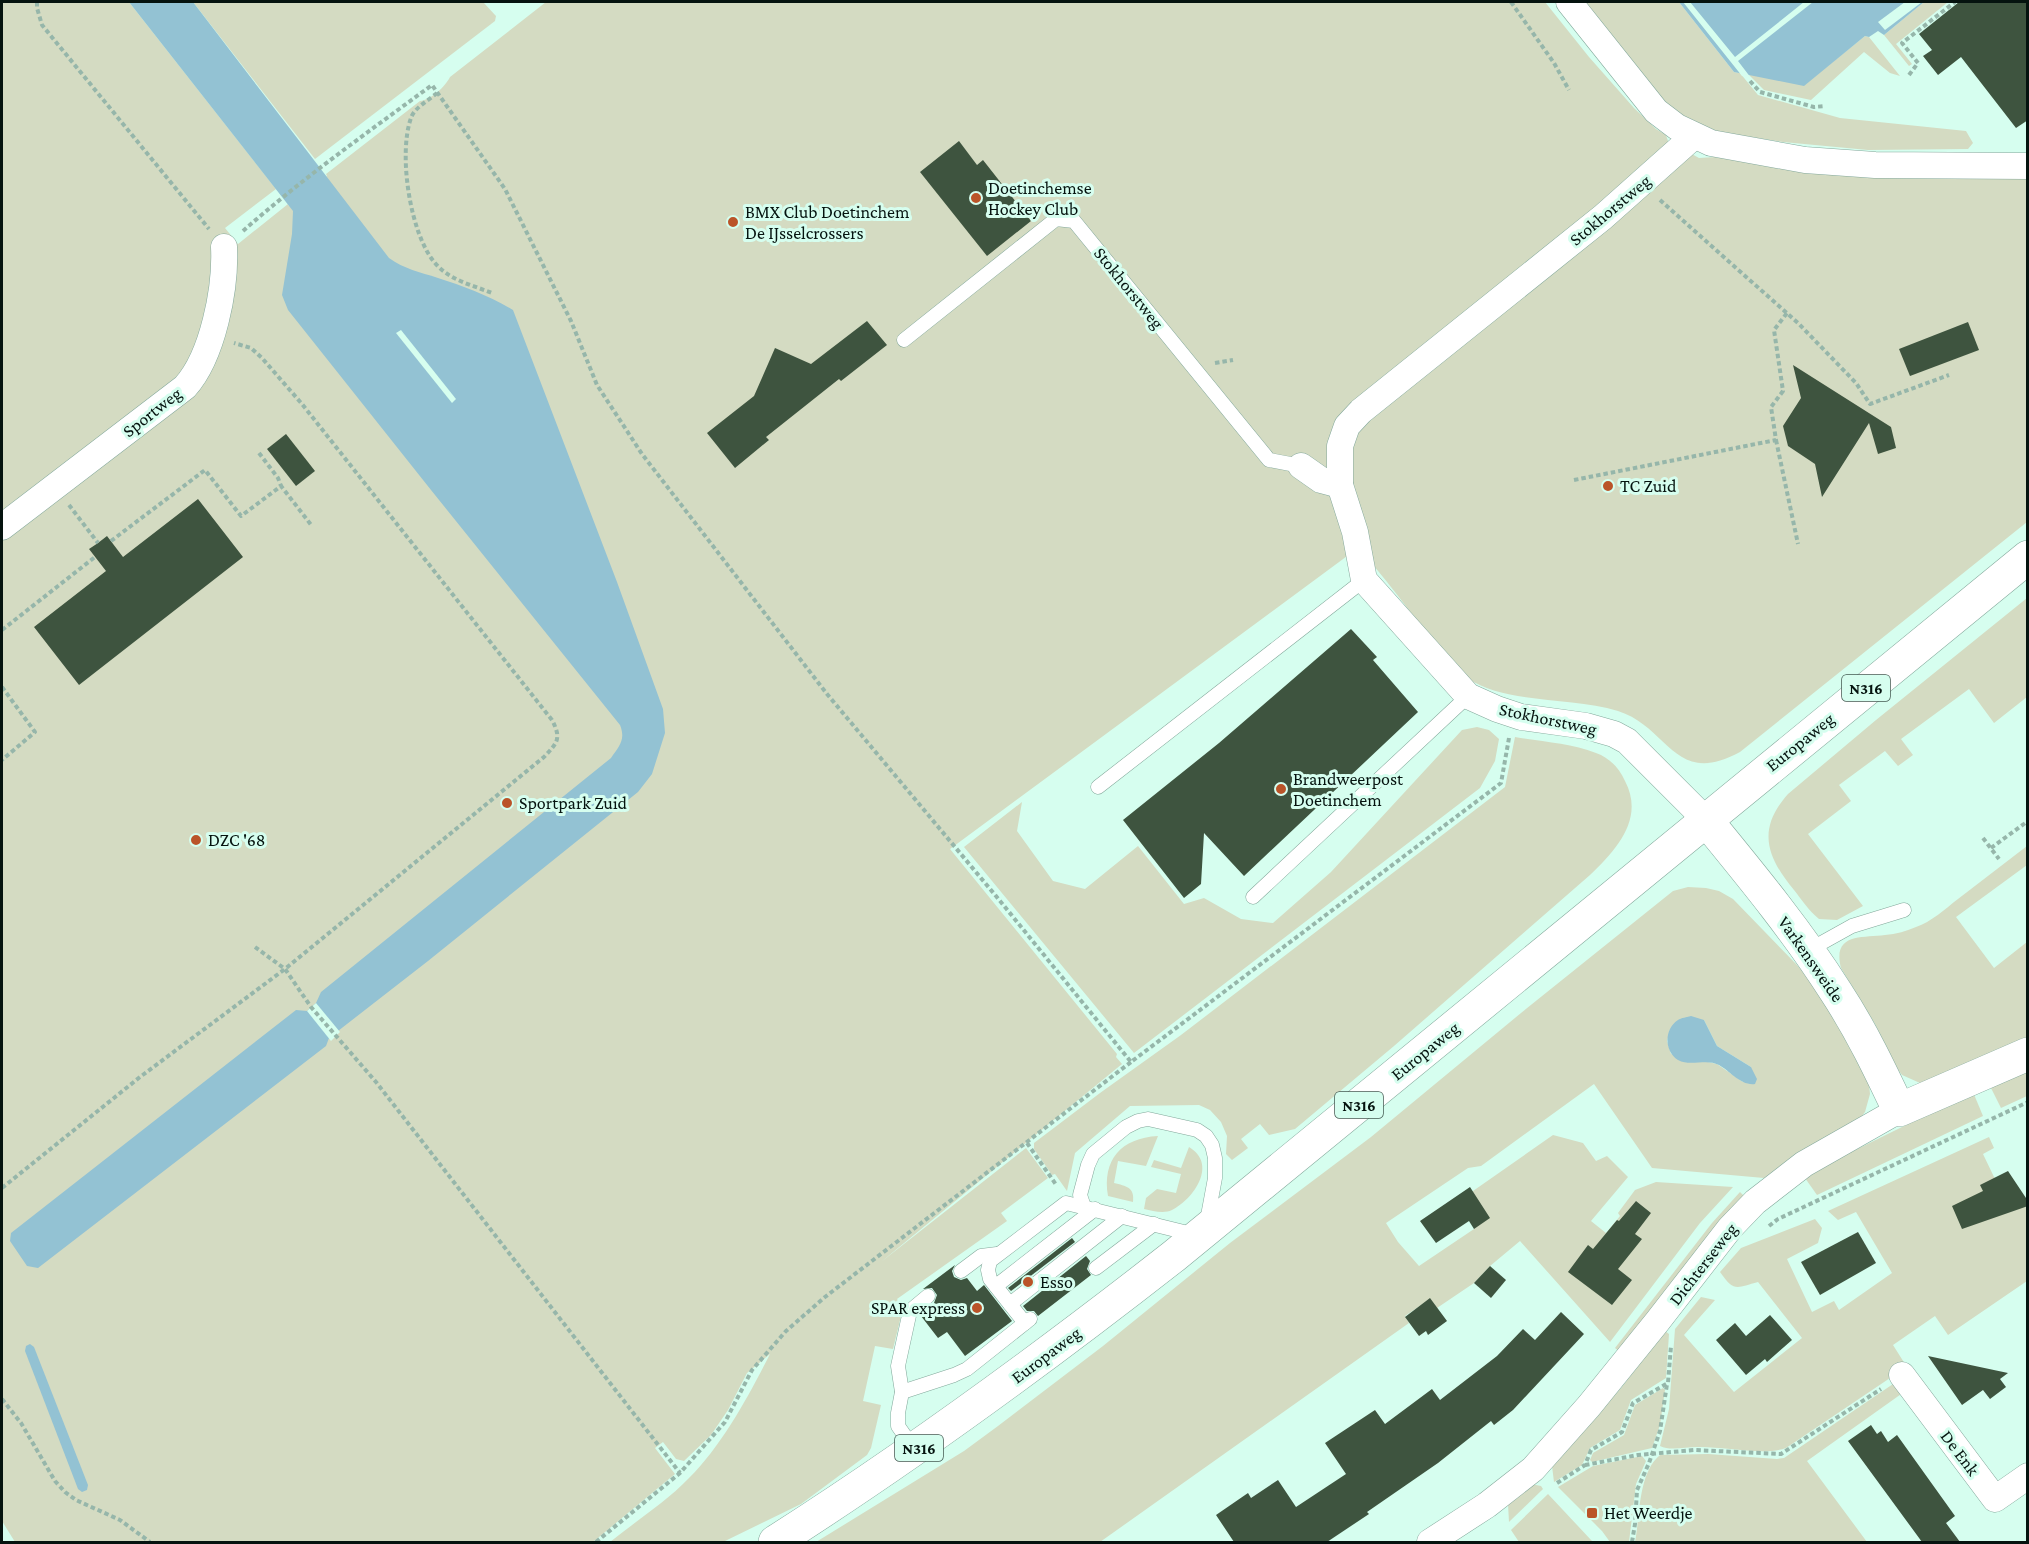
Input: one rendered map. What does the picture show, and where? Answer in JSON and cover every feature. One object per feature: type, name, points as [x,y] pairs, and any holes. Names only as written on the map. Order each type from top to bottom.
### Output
[{"type":"main road","name":"Europaweg","points":[[775,1542],[915,1451],[1052,1351],[1202,1233],[1507,985],[2028,557]]},
{"type":"main road","name":"Varkensweide","points":[[1706,820],[1742,864],[1837,992],[1899,1110]]},
{"type":"main road","name":"Dichterseweg","points":[[1899,1110],[2028,1054]]},
{"type":"street","points":[[1569,2],[1656,111],[1677,127],[1711,143],[1805,160],[1875,165],[2028,166]]},
{"type":"street","name":"Stokhorstweg","points":[[1694,136],[1603,218],[1361,411],[1347,426],[1340,446],[1340,485],[1355,532],[1364,580],[1468,696],[1521,717],[1586,726],[1614,734],[1627,741],[1706,820]]},
{"type":"street","name":"Sportweg","points":[[2,527],[185,387],[196,375],[211,337],[225,270],[224,247]]},
{"type":"street","name":"Stokhorstweg","points":[[1302,466],[1321,480],[1340,485]]},
{"type":"street","name":"Dichterseweg","points":[[1430,1542],[1487,1505],[1533,1469],[1657,1323],[1730,1228],[1755,1202],[1804,1164],[1899,1110]]},
{"type":"street","name":"De Enk","points":[[1902,1375],[1995,1499],[2028,1476]]},
{"type":"lane","name":"Stokhorstweg","points":[[904,340],[1056,219],[1074,221],[1269,460],[1302,466]]},
{"type":"lane","points":[[1098,787],[1364,580]]},
{"type":"lane","points":[[1253,897],[1468,696]]},
{"type":"lane","points":[[1807,951],[1852,926],[1904,910]]},
{"type":"lane","points":[[902,1392],[967,1369],[1028,1321],[1010,1304],[990,1279],[988,1270],[990,1261],[1066,1203],[1202,1233],[1215,1178],[1215,1158],[1212,1146],[1206,1136],[1197,1130],[1148,1119],[1126,1127],[1093,1154],[1080,1195],[1089,1208]]},
{"type":"lane","points":[[996,1286],[1089,1208]]},
{"type":"lane","points":[[1010,1304],[1122,1216]]},
{"type":"lane","points":[[1096,1268],[1154,1224]]},
{"type":"lane","points":[[961,1271],[981,1256],[997,1254]]},
{"type":"lane","points":[[915,1451],[898,1426],[902,1392],[898,1366],[907,1319],[913,1307],[928,1296]]},
{"type":"path","points":[[37,2],[42,24],[224,247],[278,200],[432,85],[505,189],[571,321],[597,385],[642,454],[827,694],[1131,1062]]},
{"type":"path","points":[[1511,2],[1554,63],[1569,90]]},
{"type":"path","points":[[1909,75],[1918,63],[1902,43],[1955,2]]},
{"type":"path","points":[[1749,81],[1760,92],[1814,107],[1825,106]]},
{"type":"path","points":[[437,93],[411,116],[406,182],[410,203],[416,223],[435,263],[454,278],[492,292]]},
{"type":"path","points":[[1644,181],[1659,199],[1787,313],[1856,383],[1870,404],[1949,375]]},
{"type":"path","points":[[1787,313],[1774,330],[1783,391],[1771,407],[1798,544]]},
{"type":"path","points":[[2,1188],[140,1077],[285,969],[544,757],[557,742],[558,730],[552,720],[309,413],[251,348],[211,337]]},
{"type":"path","points":[[1574,480],[1776,440]]},
{"type":"path","points":[[259,453],[278,478],[280,486],[312,526]]},
{"type":"path","points":[[111,541],[205,470],[241,516],[280,486]]},
{"type":"path","points":[[55,487],[98,543]]},
{"type":"path","points":[[2,630],[95,557]]},
{"type":"path","points":[[2,687],[35,732],[2,760]]},
{"type":"path","points":[[596,1542],[680,1473],[725,1422],[752,1370],[786,1331],[825,1297],[1131,1062],[1501,783],[1509,742],[1509,713]]},
{"type":"path","points":[[1991,848],[2028,821]]},
{"type":"path","points":[[1983,838],[1999,859]]},
{"type":"path","points":[[255,947],[285,969],[311,1007],[342,1044],[350,1049],[680,1473]]},
{"type":"path","points":[[1778,1219],[2028,1102]]},
{"type":"path","points":[[1027,1143],[1065,1198],[1066,1203]]},
{"type":"path","points":[[1632,1542],[1637,1490],[1653,1453],[1664,1416],[1671,1339]]},
{"type":"path","points":[[1551,1487],[1585,1465],[1653,1453],[1694,1450],[1781,1454],[1902,1375]]},
{"type":"path","points":[[1585,1465],[1592,1450],[1622,1432],[1633,1403],[1668,1383]]},
{"type":"path","points":[[2,1399],[21,1423],[65,1492],[76,1500],[120,1520],[150,1542]]},
{"type":"green space","name":"Sportpark Zuid","points":[[2,2],[129,2],[276,189],[225,228],[238,244],[420,101],[437,92],[450,77],[546,2],[1545,2],[1634,108],[1656,129],[1666,135],[1668,141],[1699,158],[1715,157],[1821,172],[2027,177],[2027,522],[1740,752],[1718,761],[1700,763],[1686,759],[1673,751],[1649,729],[1618,711],[1599,706],[1501,692],[1483,687],[1467,678],[1447,659],[1358,548],[950,849],[1117,1054],[1116,1057],[1122,1064],[881,1262],[1026,1148],[1048,1178],[1001,1213],[1007,1221],[897,1299],[903,1308],[893,1349],[875,1346],[863,1401],[881,1405],[871,1448],[867,1455],[801,1504],[723,1542],[610,1542],[671,1495],[701,1465],[734,1419],[770,1354],[747,1373],[728,1410],[711,1435],[684,1461],[676,1459],[663,1442],[655,1448],[675,1474],[593,1542],[15,1542],[2,1521]]},
{"type":"green space","points":[[193,2],[483,2],[496,16],[495,21],[315,159]]},
{"type":"green space","points":[[1582,2],[1679,2],[1734,72],[1740,73],[1758,95],[1840,118],[1966,131],[1973,143],[1968,149],[1868,150],[1783,142],[1695,126],[1665,103]]},
{"type":"green space","points":[[1924,2],[1948,2],[1896,44],[1912,64],[1909,66],[1884,35]]},
{"type":"green space","points":[[1865,36],[1869,37],[1900,76],[1890,73],[1864,52],[1811,100],[1764,90],[1748,74],[1804,85]]},
{"type":"green space","points":[[2027,598],[2027,697],[1994,723],[1969,689],[1901,739],[1913,755],[1898,766],[1885,751],[1839,785],[1851,801],[1808,834],[1863,906],[1837,920],[1819,919],[1784,878],[1772,854],[1769,831],[1778,807],[1788,794],[1876,720]]},
{"type":"green space","points":[[1477,727],[1489,730],[1499,739],[1495,761],[1480,788],[1134,1053],[964,847],[1022,802],[1017,831],[1053,881],[1085,889],[1138,846],[1184,904],[1204,898],[1241,919],[1273,923],[1331,872],[1462,730]]},
{"type":"green space","points":[[1515,737],[1567,745],[1596,753],[1614,764],[1620,772],[1630,795],[1632,808],[1630,821],[1618,844],[1600,865],[1394,1046],[1295,1129],[1269,1135],[1260,1124],[1241,1139],[1248,1148],[1232,1160],[1226,1154],[1227,1136],[1221,1122],[1210,1110],[1199,1105],[1130,1106],[1075,1153],[1067,1191],[1055,1174],[1052,1175],[1034,1149],[1034,1143],[1181,1035],[1505,787]]},
{"type":"green space","points":[[2027,846],[2027,865],[1956,917],[1994,968],[2027,942],[2027,1040],[1920,1083],[1902,1075],[1875,1024],[1841,968],[1839,957],[1841,948],[1851,940],[1889,935],[1927,922]]},
{"type":"green space","points":[[1688,887],[1706,888],[1719,891],[1733,899],[1797,965],[1823,996],[1869,1084],[1870,1094],[1865,1112],[1858,1121],[1764,1178],[1652,1168],[1594,1084],[1481,1166],[1468,1168],[1386,1223],[1398,1242],[1419,1266],[1474,1229],[1473,1191],[1553,1135],[1583,1143],[1596,1161],[1607,1156],[1628,1177],[1591,1221],[1606,1233],[1620,1216],[1618,1213],[1635,1190],[1656,1182],[1733,1187],[1700,1223],[1610,1342],[1520,1241],[1474,1283],[1437,1308],[1430,1299],[1405,1316],[1409,1323],[1100,1542],[816,1542],[964,1451],[998,1426],[1103,1346],[1230,1243],[1371,1137],[1673,891]],"holes":[[[1704,1020],[1717,1046],[1751,1067],[1743,1082],[1717,1064],[1671,1054],[1667,1041],[1670,1030]]]},
{"type":"green space","points":[[2027,1066],[2027,1096],[2001,1108],[1989,1084]]},
{"type":"green space","points":[[1973,1092],[1983,1116],[1817,1195],[1805,1178],[1831,1162]]},
{"type":"green space","points":[[1158,1136],[1146,1166],[1118,1161],[1114,1183],[1131,1190],[1133,1202],[1108,1196],[1108,1172],[1117,1153],[1134,1141]]},
{"type":"green space","points":[[1989,1137],[1994,1148],[1983,1154],[1994,1177],[2027,1208],[2027,1281],[1948,1335],[1935,1316],[1893,1345],[1905,1364],[1893,1376],[1786,1448],[1754,1451],[1707,1447],[1673,1449],[1660,1446],[1669,1409],[1675,1329],[1701,1297],[1715,1300],[1684,1335],[1734,1392],[1802,1338],[1758,1282],[1745,1286],[1732,1286],[1720,1272],[1741,1248],[1815,1219],[1822,1228],[1818,1243],[1787,1259],[1812,1312],[1834,1301],[1839,1310],[1892,1273],[1856,1212],[1838,1220],[1828,1211]]},
{"type":"green space","points":[[1189,1147],[1202,1162],[1200,1181],[1195,1190],[1172,1210],[1162,1212],[1144,1209],[1146,1198],[1157,1189],[1176,1193],[1181,1174],[1151,1167],[1154,1160],[1181,1168]]},
{"type":"green space","points":[[1740,1192],[1744,1196],[1619,1351],[1615,1348],[1712,1223]]},
{"type":"green space","points":[[1665,1331],[1669,1334],[1666,1378],[1631,1400],[1620,1430],[1590,1448],[1582,1465],[1554,1482],[1552,1466],[1621,1388]]},
{"type":"green space","points":[[1896,1382],[1904,1392],[1807,1461],[1867,1542],[1635,1542],[1644,1484],[1653,1463],[1660,1455],[1708,1454],[1784,1458]]},
{"type":"green space","points":[[1663,1388],[1665,1390],[1660,1425],[1652,1448],[1592,1462],[1590,1460],[1593,1453],[1624,1435],[1635,1405]]},
{"type":"green space","points":[[1642,1456],[1646,1461],[1636,1484],[1629,1542],[1610,1542],[1558,1487],[1593,1466]]},
{"type":"green space","points":[[1531,1484],[1541,1486],[1543,1489],[1509,1522],[1508,1504]]},
{"type":"green space","points":[[1548,1494],[1593,1542],[1519,1542],[1511,1530]]},
{"type":"water","points":[[129,2],[193,2],[389,258],[406,268],[457,284],[513,310],[663,709],[665,733],[652,774],[638,792],[329,1038],[326,1046],[38,1268],[27,1266],[10,1241],[11,1233],[296,1010],[307,1011],[316,1003],[321,992],[611,758],[621,743],[622,735],[620,725],[288,310],[282,295],[292,234],[293,211]]},
{"type":"water","points":[[1679,2],[1924,2],[1884,35],[1878,31],[1869,37],[1865,36],[1804,86],[1734,72]]},
{"type":"water","points":[[1691,1016],[1704,1020],[1717,1046],[1751,1067],[1757,1079],[1755,1084],[1745,1083],[1714,1063],[1688,1063],[1673,1056],[1668,1046],[1670,1029],[1678,1020]]},
{"type":"water","points":[[30,1344],[34,1347],[88,1485],[87,1490],[82,1492],[78,1489],[25,1351],[26,1346]]},
{"type":"pier","points":[[1683,2],[1690,2],[1735,57],[1804,2],[1813,2],[1738,61],[1751,78],[1742,76]]},
{"type":"pier","points":[[1905,2],[1922,2],[1885,30],[1878,22]]},
{"type":"pier","points":[[401,330],[456,399],[452,403],[396,333]]},
{"type":"pier","points":[[316,1003],[340,1032],[331,1041],[307,1011]]},
{"type":"building","points":[[1959,2],[2028,2],[2028,120],[2016,128],[1961,57],[1938,75],[1923,56],[1932,50],[1919,34]]},
{"type":"building","points":[[959,141],[977,165],[983,160],[1031,221],[987,256],[920,172]]},
{"type":"building","points":[[867,321],[887,345],[841,381],[839,379],[766,437],[769,440],[735,468],[707,433],[754,396],[775,348],[811,364]]},
{"type":"building","points":[[1968,322],[1979,350],[1910,376],[1899,349]]},
{"type":"building","points":[[1793,365],[1891,427],[1896,448],[1878,454],[1869,423],[1822,497],[1815,464],[1788,446],[1783,426],[1801,398]]},
{"type":"building","points":[[286,434],[315,471],[296,486],[267,449]]},
{"type":"building","points":[[198,499],[243,557],[79,685],[34,627],[106,571],[89,549],[107,536],[123,557]]},
{"type":"building","points":[[1351,629],[1377,657],[1373,660],[1418,712],[1244,876],[1204,833],[1201,884],[1184,898],[1123,820],[1219,743]]},
{"type":"building","points":[[2008,1171],[2028,1201],[2028,1206],[1962,1229],[1952,1206],[1983,1191],[1980,1185]]},
{"type":"building","points":[[1470,1187],[1490,1218],[1474,1229],[1469,1221],[1436,1243],[1420,1221]]},
{"type":"building","points":[[1636,1201],[1651,1213],[1635,1234],[1642,1239],[1618,1269],[1632,1280],[1612,1305],[1568,1272],[1588,1245],[1593,1249]]},
{"type":"building","points":[[1858,1232],[1876,1263],[1820,1295],[1801,1262]]},
{"type":"building","points":[[1072,1238],[1075,1242],[1011,1291],[1008,1288]]},
{"type":"building","points":[[1086,1256],[1090,1261],[1087,1269],[1091,1275],[1038,1316],[1034,1311],[1027,1311],[1023,1306]]},
{"type":"building","points":[[955,1265],[952,1271],[954,1277],[961,1280],[967,1278],[977,1291],[984,1285],[1012,1321],[965,1356],[947,1332],[938,1338],[921,1316],[935,1305],[937,1295],[932,1288],[923,1289]]},
{"type":"building","points":[[1490,1266],[1506,1280],[1491,1298],[1474,1283]]},
{"type":"building","points":[[1430,1298],[1447,1321],[1428,1335],[1426,1331],[1419,1336],[1405,1317]]},
{"type":"building","points":[[1561,1312],[1584,1334],[1513,1410],[1494,1425],[1491,1421],[1438,1463],[1367,1512],[1369,1514],[1327,1542],[1234,1542],[1216,1515],[1248,1493],[1251,1498],[1278,1480],[1296,1507],[1346,1474],[1325,1443],[1375,1410],[1385,1424],[1432,1389],[1440,1400],[1497,1356],[1523,1329],[1535,1340]]},
{"type":"building","points":[[1770,1315],[1792,1340],[1767,1362],[1765,1359],[1746,1375],[1716,1340],[1735,1323],[1746,1336]]},
{"type":"building","points":[[1928,1356],[2008,1373],[2000,1379],[2006,1387],[1990,1399],[1983,1390],[1962,1405]]},
{"type":"building","points":[[1871,1425],[1877,1434],[1881,1431],[1888,1442],[1897,1435],[1955,1516],[1946,1523],[1960,1542],[1922,1542],[1848,1441]]},
{"type":"place","name":"Doetinchemse Hockey Club","points":[[976,198]]},
{"type":"place","name":"BMX Club Doetinchem De IJsselcrossers","points":[[733,222]]},
{"type":"place","name":"TC Zuid","points":[[1608,486]]},
{"type":"place","name":"Brandweerpost Doetinchem","points":[[1281,789]]},
{"type":"place","name":"Sportpark Zuid","points":[[507,803]]},
{"type":"place","name":"DZC '68","points":[[196,840]]},
{"type":"place","name":"Esso","points":[[1028,1282]]},
{"type":"place","name":"SPAR express","points":[[977,1308]]},
{"type":"place","name":"Het Weerdje","points":[[1592,1513]]}]
